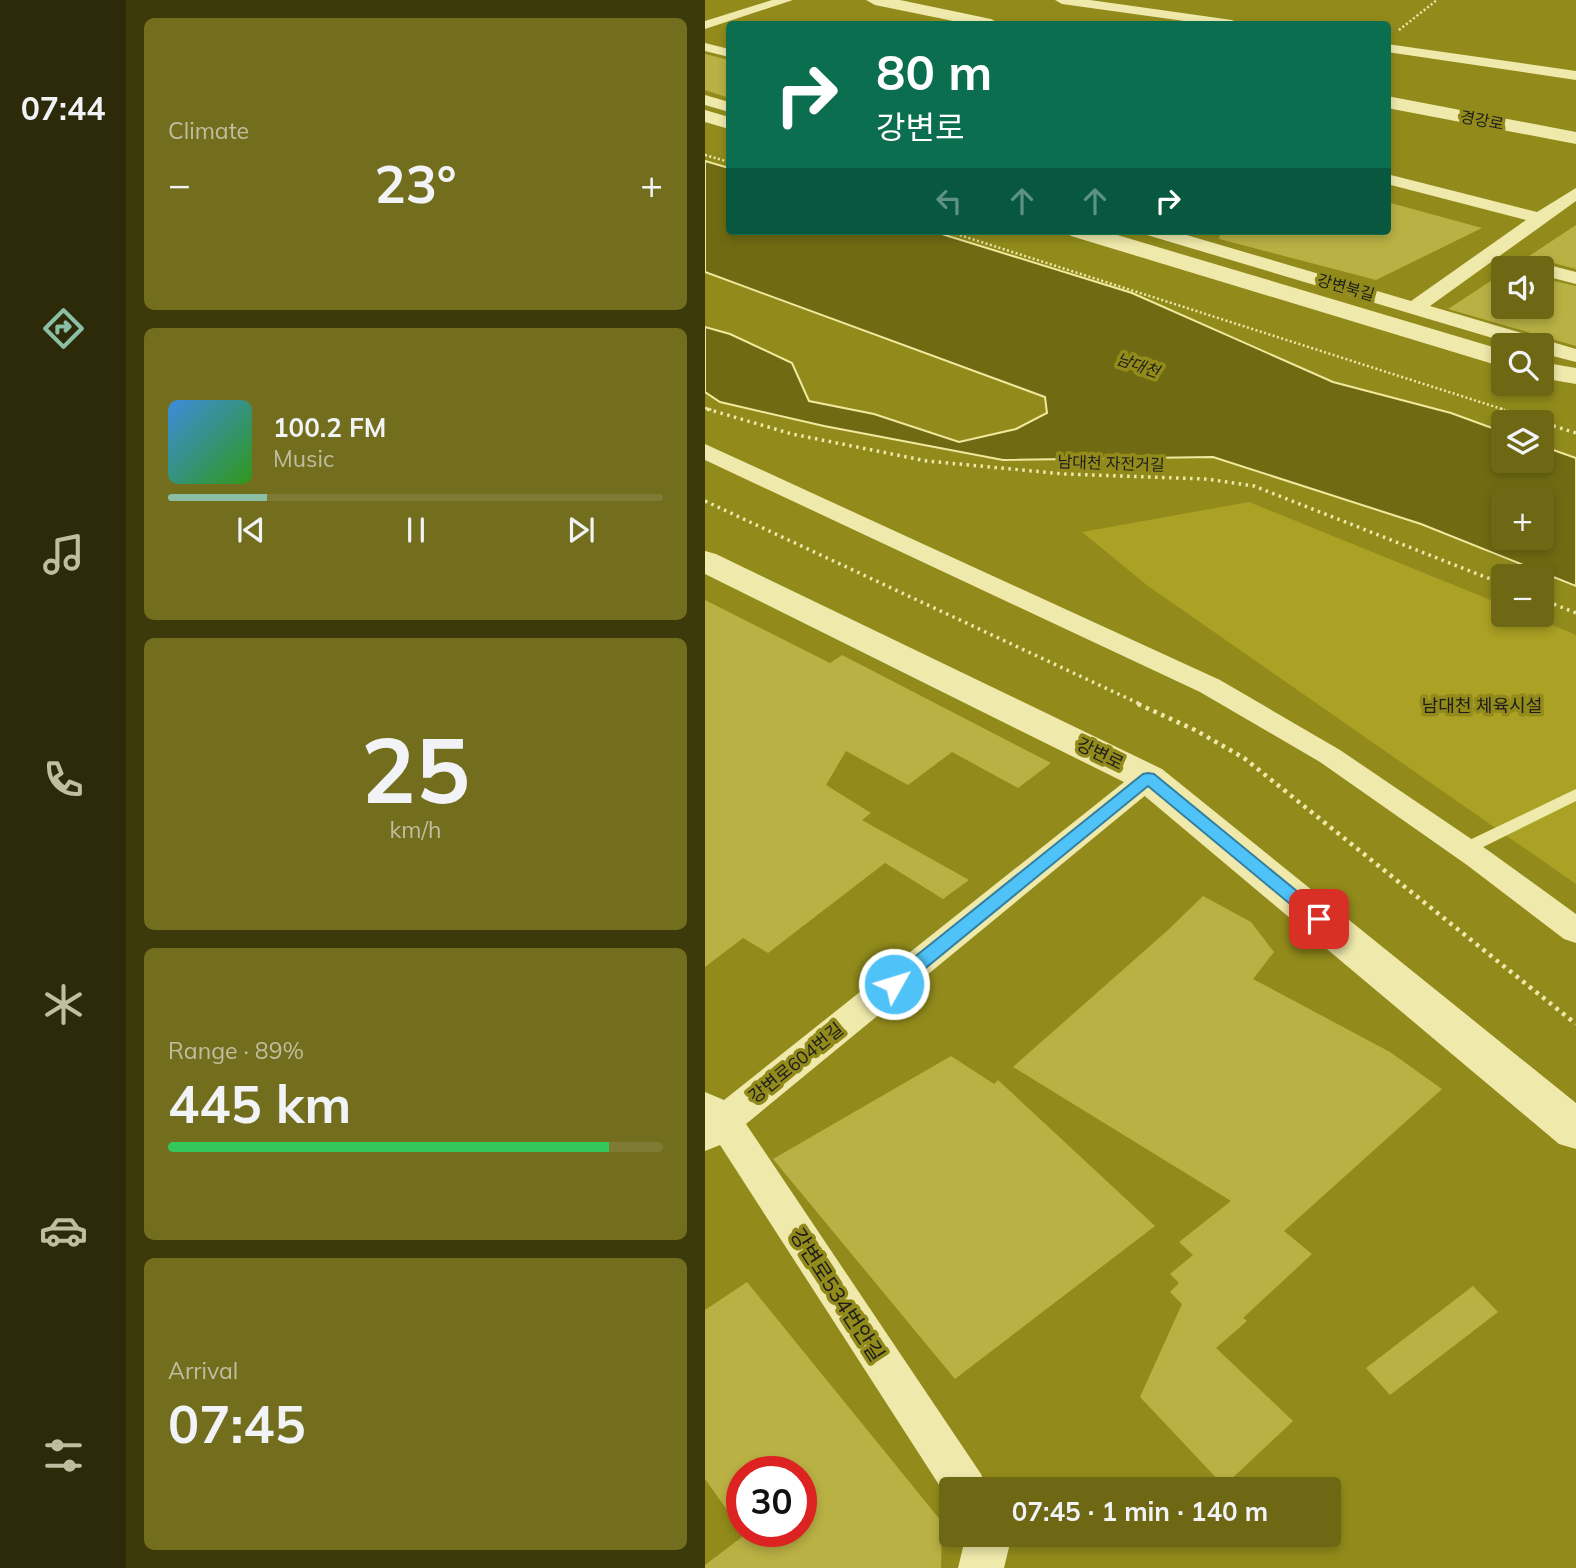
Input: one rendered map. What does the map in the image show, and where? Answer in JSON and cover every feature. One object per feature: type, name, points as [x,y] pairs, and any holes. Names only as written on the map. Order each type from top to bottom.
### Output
[{"type":"street","points":[[705,25],[786,0]]},
{"type":"street","points":[[875,0],[972,21]]},
{"type":"street","points":[[1062,0],[1211,21]]},
{"type":"street","points":[[716,9],[765,21]]},
{"type":"street","points":[[705,47],[726,52]]},
{"type":"street","points":[[1391,49],[1576,76]]},
{"type":"street","points":[[705,100],[726,106]]},
{"type":"street","name":"경강로","points":[[1391,103],[1576,138]]},
{"type":"street","points":[[705,116],[726,122]]},
{"type":"street","points":[[1391,180],[1543,219]]},
{"type":"street","points":[[1416,307],[1576,193]]},
{"type":"street","points":[[1092,235],[1491,355]]},
{"type":"street","name":"강변북길","points":[[1174,235],[1501,333]]},
{"type":"street","points":[[1554,272],[1576,278]]},
{"type":"street","name":"강변북길","points":[[1554,349],[1576,356]]},
{"type":"street","points":[[1554,372],[1576,376]]},
{"type":"street","points":[[705,451],[1210,686],[1330,756],[1465,849],[1576,931]]},
{"type":"street","name":"강변로","points":[[705,561],[1148,778],[1576,1130]]},
{"type":"street","name":"강변로604번길","points":[[711,1121],[1148,778]]},
{"type":"street","name":"강변로534번안길","points":[[711,1121],[957,1477]]},
{"type":"street","points":[[981,1568],[986,1547]]},
{"type":"lane","points":[[1465,849],[1576,794]]},
{"type":"path","points":[[1397,32],[1437,0]]},
{"type":"path","points":[[705,155],[726,161]]},
{"type":"path","points":[[959,235],[1576,433]]},
{"type":"path","name":"남대천 자전거길","points":[[705,408],[755,425],[823,441],[963,466],[1064,474],[1224,479],[1254,486],[1491,579]]},
{"type":"path","points":[[705,501],[1183,724],[1244,758],[1576,1024]]},
{"type":"path","points":[[1554,604],[1576,613]]},
{"type":"green space","name":"남대천 체육시설","points":[[1249,502],[1491,600],[1491,627],[1554,626],[1576,635],[1576,884],[1148,586],[1082,532]]},
{"type":"water","name":"남대천","points":[[705,161],[726,167],[726,235],[945,235],[1132,293],[1333,382],[1451,413],[1491,428],[1491,473],[1554,473],[1554,450],[1576,458],[1576,586],[1554,577],[1554,564],[1521,564],[1421,524],[1213,457],[1003,460],[824,426],[720,402],[705,392],[705,327],[730,334],[792,363],[809,401],[874,414],[959,442],[1016,429],[1047,413],[1045,397],[705,272]]},
{"type":"building","points":[[705,54],[726,59],[726,97],[705,90]]},
{"type":"building","points":[[1391,203],[1482,228],[1376,280],[1219,239],[1220,235],[1391,235]]},
{"type":"building","points":[[1576,225],[1576,269],[1554,263],[1554,256],[1529,256]]},
{"type":"building","points":[[1491,281],[1491,319],[1554,319],[1554,281],[1576,286],[1576,346],[1554,340],[1554,333],[1531,333],[1448,309]]},
{"type":"building","points":[[705,600],[830,663],[842,655],[1051,763],[1018,788],[952,752],[908,785],[846,751],[826,785],[871,813],[862,820],[969,880],[943,899],[885,863],[768,953],[743,938],[705,967]]},
{"type":"building","points":[[1203,896],[1251,922],[1274,952],[1253,979],[1390,1052],[1442,1089],[1284,1231],[1312,1254],[1243,1318],[1247,1321],[1216,1348],[1293,1421],[1234,1477],[1216,1477],[1140,1397],[1182,1304],[1170,1292],[1179,1283],[1170,1274],[1193,1255],[1179,1242],[1231,1201],[1013,1067]]},
{"type":"building","points":[[951,1056],[994,1084],[998,1080],[1155,1226],[955,1379],[773,1159]]},
{"type":"building","points":[[747,1282],[939,1518],[941,1568],[705,1568],[705,1565],[729,1547],[817,1547],[817,1456],[726,1456],[726,1509],[705,1479],[705,1310]]},
{"type":"building","points":[[1473,1286],[1498,1312],[1390,1395],[1366,1368]]},
{"type":"route","points":[[894,984],[1148,778],[1319,919]]}]
